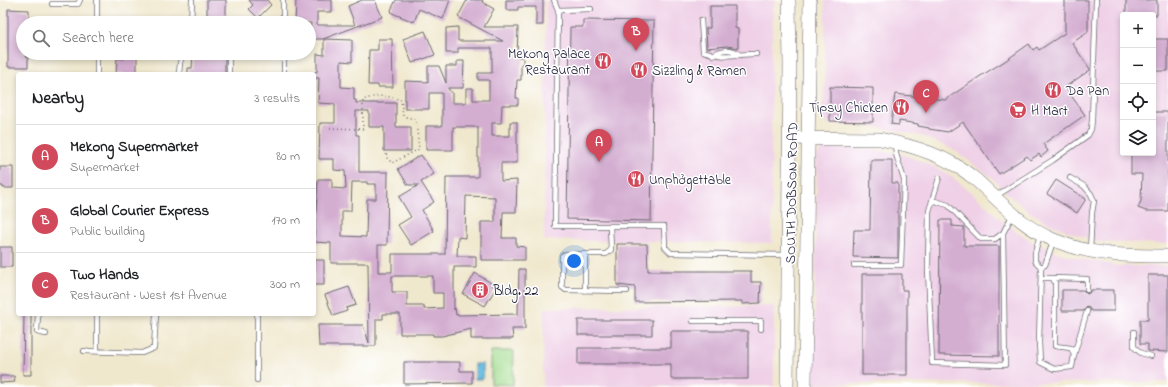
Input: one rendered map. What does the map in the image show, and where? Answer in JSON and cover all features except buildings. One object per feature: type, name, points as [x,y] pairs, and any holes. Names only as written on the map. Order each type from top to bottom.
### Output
[{"type":"main road","name":"SOUTH DOBSON ROAD","points":[[787,387],[789,0]]},
{"type":"main road","name":"SOUTH DOBSON ROAD","points":[[805,387],[807,138],[810,0]]},
{"type":"main road","points":[[789,138],[870,139],[895,142],[928,152],[954,163],[974,178],[1013,214],[1040,234],[1053,240],[1090,252],[1121,255],[1168,256]]},
{"type":"main road","points":[[788,226],[794,228],[798,251],[806,263]]},
{"type":"lane","points":[[52,4],[78,4],[80,0]]},
{"type":"lane","points":[[97,0],[97,16]]},
{"type":"lane","points":[[191,16],[192,0]]},
{"type":"lane","points":[[283,16],[284,0]]},
{"type":"lane","points":[[554,0],[558,10],[555,226],[664,226],[665,247],[671,253],[788,254]]},
{"type":"lane","points":[[995,197],[1053,160],[1088,135],[1091,129],[1092,120],[1096,0]]},
{"type":"lane","points":[[558,10],[591,9]]},
{"type":"lane","points":[[701,20],[703,52],[726,57],[756,54]]},
{"type":"lane","points":[[97,60],[97,72]]},
{"type":"lane","points":[[179,72],[181,60]]},
{"type":"lane","points":[[229,60],[229,72]]},
{"type":"lane","points":[[284,60],[284,72]]},
{"type":"lane","points":[[854,264],[901,265],[904,180],[896,154],[895,142]]},
{"type":"lane","points":[[939,178],[929,211],[928,268],[932,363],[1005,364],[1003,233]]},
{"type":"lane","points":[[1070,178],[1084,186],[1092,194],[1094,201],[1090,252]]},
{"type":"lane","points":[[932,200],[948,205],[981,239],[995,239],[1003,233],[1013,214]]},
{"type":"lane","points":[[610,226],[611,250],[606,254],[566,254],[562,256],[562,286],[566,290],[627,291]]},
{"type":"lane","points":[[1040,234],[1035,253],[1035,261],[1043,266]]},
{"type":"lane","points":[[1053,240],[1043,266],[1041,278],[1039,342],[1040,362],[1054,369],[1072,367],[1074,355],[1087,312]]},
{"type":"lane","points":[[585,254],[585,291]]},
{"type":"lane","points":[[1041,278],[1087,279],[1087,290]]},
{"type":"lane","points":[[1053,278],[1055,283],[1055,346],[1071,348],[1074,355]]},
{"type":"lane","points":[[38,316],[37,332],[46,334]]},
{"type":"lane","points":[[97,316],[97,351]]},
{"type":"lane","points":[[84,351],[142,353],[154,348],[156,316]]},
{"type":"lane","points":[[257,316],[257,380]]},
{"type":"lane","points":[[693,321],[761,321],[761,329]]},
{"type":"lane","points":[[1134,332],[1134,347],[1140,353],[1151,356]]},
{"type":"path","points":[[330,128],[363,130],[363,100],[367,98],[388,97],[401,100],[404,116],[414,119],[417,124],[419,149],[392,163],[387,158],[386,153]]},
{"type":"shaded area","points":[[546,0],[775,0],[773,11],[771,69],[772,243],[544,240]]},
{"type":"shaded area","points":[[825,0],[1168,0],[1168,244],[1101,242],[1075,234],[1050,224],[1028,211],[1012,198],[991,177],[954,150],[922,136],[867,126],[827,124],[821,117],[825,85]]},
{"type":"shaded area","points":[[823,148],[872,149],[905,155],[935,167],[953,178],[974,194],[1002,221],[1031,241],[1058,253],[1120,266],[1168,266],[1168,382],[814,384],[817,156]]},
{"type":"shaded area","points":[[774,306],[774,386],[543,387],[544,308]]},
{"type":"green space","points":[[491,351],[514,351],[513,385],[491,384]]},
{"type":"water","points":[[475,364],[483,364],[483,379],[475,379]]},
{"type":"place","name":"Global Courier Express","points":[[636,51]]},
{"type":"place","name":"Mekong Palace Restaurant","points":[[603,61]]},
{"type":"place","name":"Sizzling & Ramen","points":[[639,70]]},
{"type":"place","name":"Da Pan","points":[[1053,90]]},
{"type":"place","name":"Tipsy Chicken","points":[[901,107]]},
{"type":"place","name":"H Mart","points":[[1018,110]]},
{"type":"place","name":"Two Hands","points":[[926,113]]},
{"type":"place","name":"Mekong Supermarket","points":[[599,162]]},
{"type":"place","name":"Unphởgettable","points":[[636,179]]},
{"type":"place","name":"Bldg. 22","points":[[480,290]]}]
